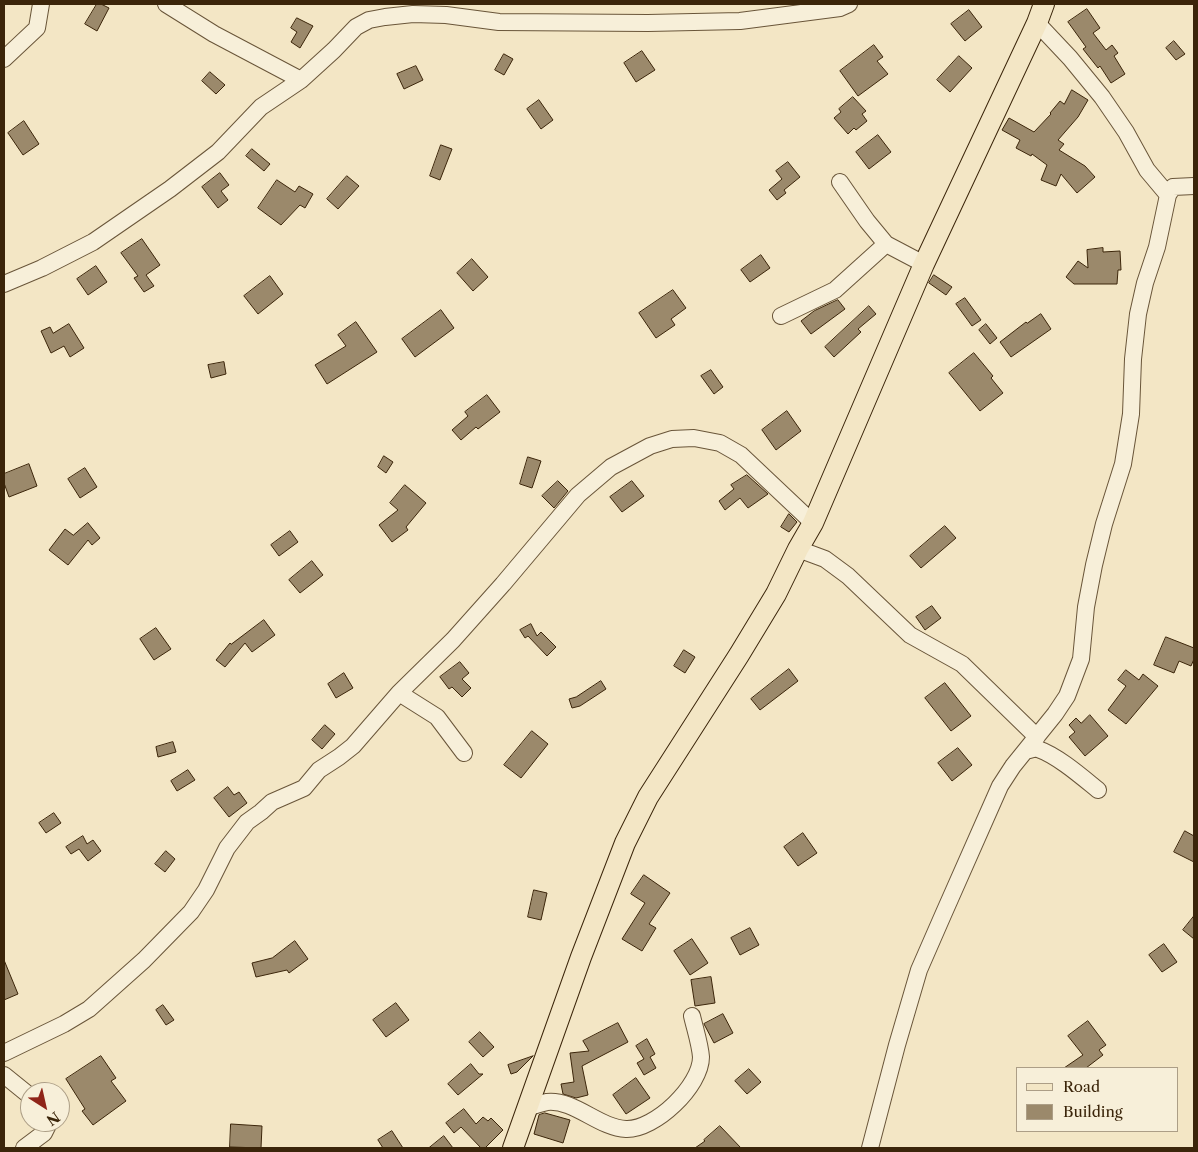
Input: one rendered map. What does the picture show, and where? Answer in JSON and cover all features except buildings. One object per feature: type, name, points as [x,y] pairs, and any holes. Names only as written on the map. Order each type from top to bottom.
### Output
[{"type":"main road","points":[[513,1148],[529,1107],[580,957],[625,842],[648,797],[776,594],[813,523],[924,264],[1037,23],[1044,4]]},
{"type":"street","points":[[4,59],[37,28],[41,4]]},
{"type":"street","points":[[166,4],[214,34],[301,80]]},
{"type":"street","points":[[4,284],[42,268],[93,242],[170,189],[218,152],[261,107],[301,80],[356,27],[369,20],[413,14],[446,15],[499,22],[648,23],[740,21],[840,8],[849,4]]},
{"type":"street","points":[[1037,23],[1070,58],[1102,98],[1126,132],[1147,170],[1168,195]]},
{"type":"street","points":[[840,182],[867,221],[886,244],[924,264]]},
{"type":"street","points":[[870,1148],[919,970],[1000,786],[1013,766],[1067,696],[1081,659],[1086,607],[1094,565],[1104,524],[1123,464],[1130,414],[1138,314],[1144,283],[1157,247],[1168,195],[1173,187],[1194,186]]},
{"type":"street","points":[[782,316],[835,290],[886,244]]},
{"type":"street","points":[[4,1053],[64,1024],[89,1009],[144,960],[190,912],[206,890],[227,848],[247,822],[272,802],[304,788],[318,770],[353,746],[399,693],[453,640],[578,495],[611,468],[650,446],[672,439],[694,438],[720,443],[742,455],[813,523]]},
{"type":"street","points":[[798,549],[824,560],[848,576],[910,635],[962,664],[1037,737]]},
{"type":"street","points":[[399,693],[437,717],[464,753]]},
{"type":"street","points":[[1026,750],[1036,749],[1059,761],[1098,790]]},
{"type":"street","points":[[529,1107],[548,1102],[570,1107],[612,1127],[628,1129],[644,1125],[676,1103],[690,1087],[698,1073],[701,1057],[692,1016]]},
{"type":"street","points":[[4,1075],[20,1088]]},
{"type":"street","points":[[24,1148],[44,1132]]}]
